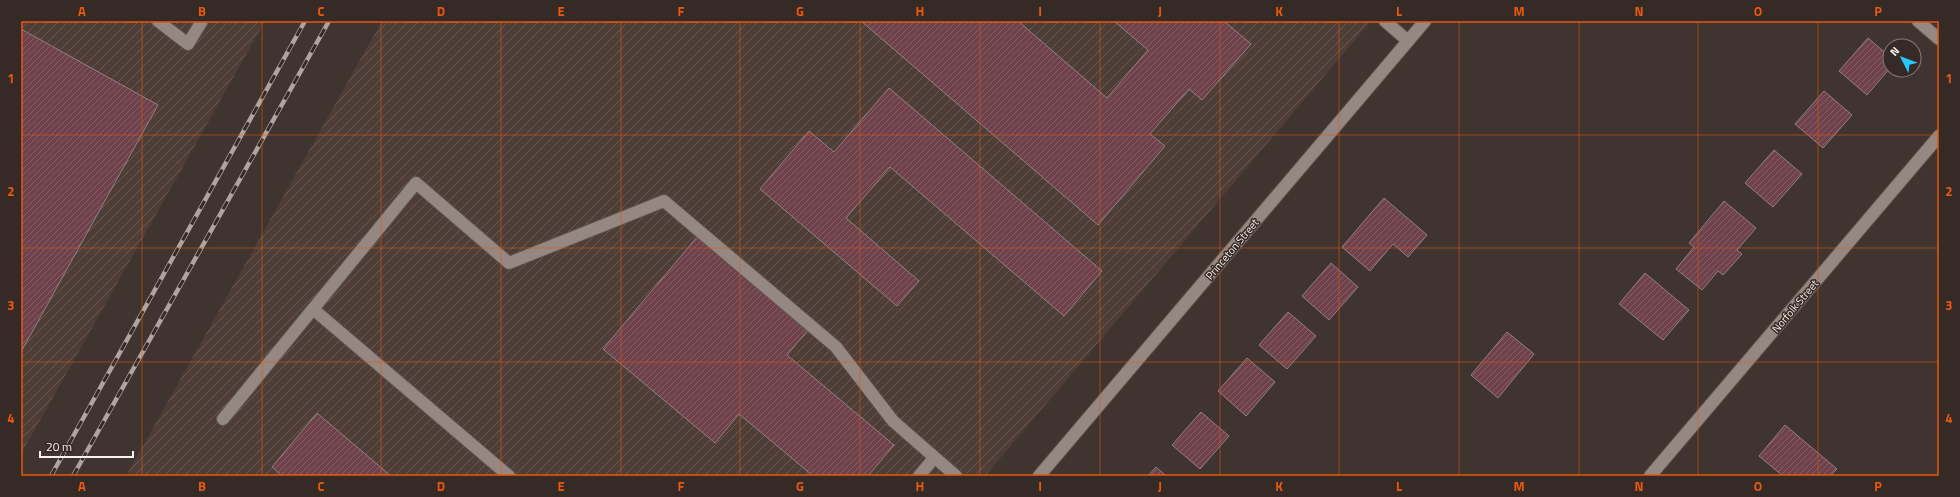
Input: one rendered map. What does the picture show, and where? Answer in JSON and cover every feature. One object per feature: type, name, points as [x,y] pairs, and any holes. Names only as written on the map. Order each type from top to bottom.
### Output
[{"type":"street","points":[[158,21],[188,44],[202,21]]},
{"type":"street","points":[[1385,21],[1408,41]]},
{"type":"street","name":"Princeton Street","points":[[1039,476],[1425,21]]},
{"type":"street","points":[[1918,21],[1939,39]]},
{"type":"street","name":"Norfolk Street","points":[[1650,476],[1939,136]]},
{"type":"street","points":[[223,420],[416,183],[509,263],[664,201],[836,346],[893,421],[956,476]]},
{"type":"street","points":[[313,309],[509,476]]},
{"type":"street","points":[[919,476],[934,458]]},
{"type":"shaded area","points":[[21,21],[265,21],[21,454]]},
{"type":"shaded area","points":[[382,21],[1371,21],[985,476],[126,476]]},
{"type":"building","points":[[861,21],[1018,21],[1107,98],[1148,50],[1114,21],[1224,21],[1251,44],[1202,100],[1189,89],[1150,134],[1165,146],[1098,225]]},
{"type":"building","points":[[21,29],[158,105],[21,352]]},
{"type":"building","points":[[1868,38],[1882,50],[1882,77],[1867,95],[1839,71]]},
{"type":"building","points":[[889,88],[1102,271],[1064,316],[890,167],[846,218],[919,281],[897,306],[760,189],[809,131],[834,152]]},
{"type":"building","points":[[1824,91],[1852,115],[1823,148],[1795,124]]},
{"type":"building","points":[[1774,150],[1802,174],[1773,207],[1745,183]]},
{"type":"building","points":[[1384,198],[1427,235],[1408,257],[1393,244],[1370,271],[1342,247]]},
{"type":"building","points":[[1724,201],[1756,228],[1737,250],[1742,254],[1723,275],[1718,271],[1702,290],[1676,269],[1694,247],[1689,243]]},
{"type":"building","points":[[697,237],[808,330],[787,355],[894,445],[868,476],[813,476],[739,414],[715,443],[603,349]]},
{"type":"building","points":[[1331,263],[1358,287],[1329,320],[1302,296]]},
{"type":"building","points":[[1645,273],[1689,310],[1663,340],[1619,304]]},
{"type":"building","points":[[1288,312],[1316,336],[1287,369],[1259,345]]},
{"type":"building","points":[[1507,332],[1534,354],[1498,398],[1471,375]]},
{"type":"building","points":[[1247,358],[1275,382],[1246,416],[1218,391]]},
{"type":"building","points":[[1201,412],[1229,436],[1200,469],[1172,445]]},
{"type":"building","points":[[317,413],[391,476],[282,476],[272,467]]},
{"type":"building","points":[[1785,425],[1837,469],[1830,476],[1783,476],[1759,456]]},
{"type":"building","points":[[1156,467],[1166,476],[1148,476]]},
{"type":"railway","points":[[51,476],[305,21]]},
{"type":"railway","points":[[73,476],[329,21]]}]
